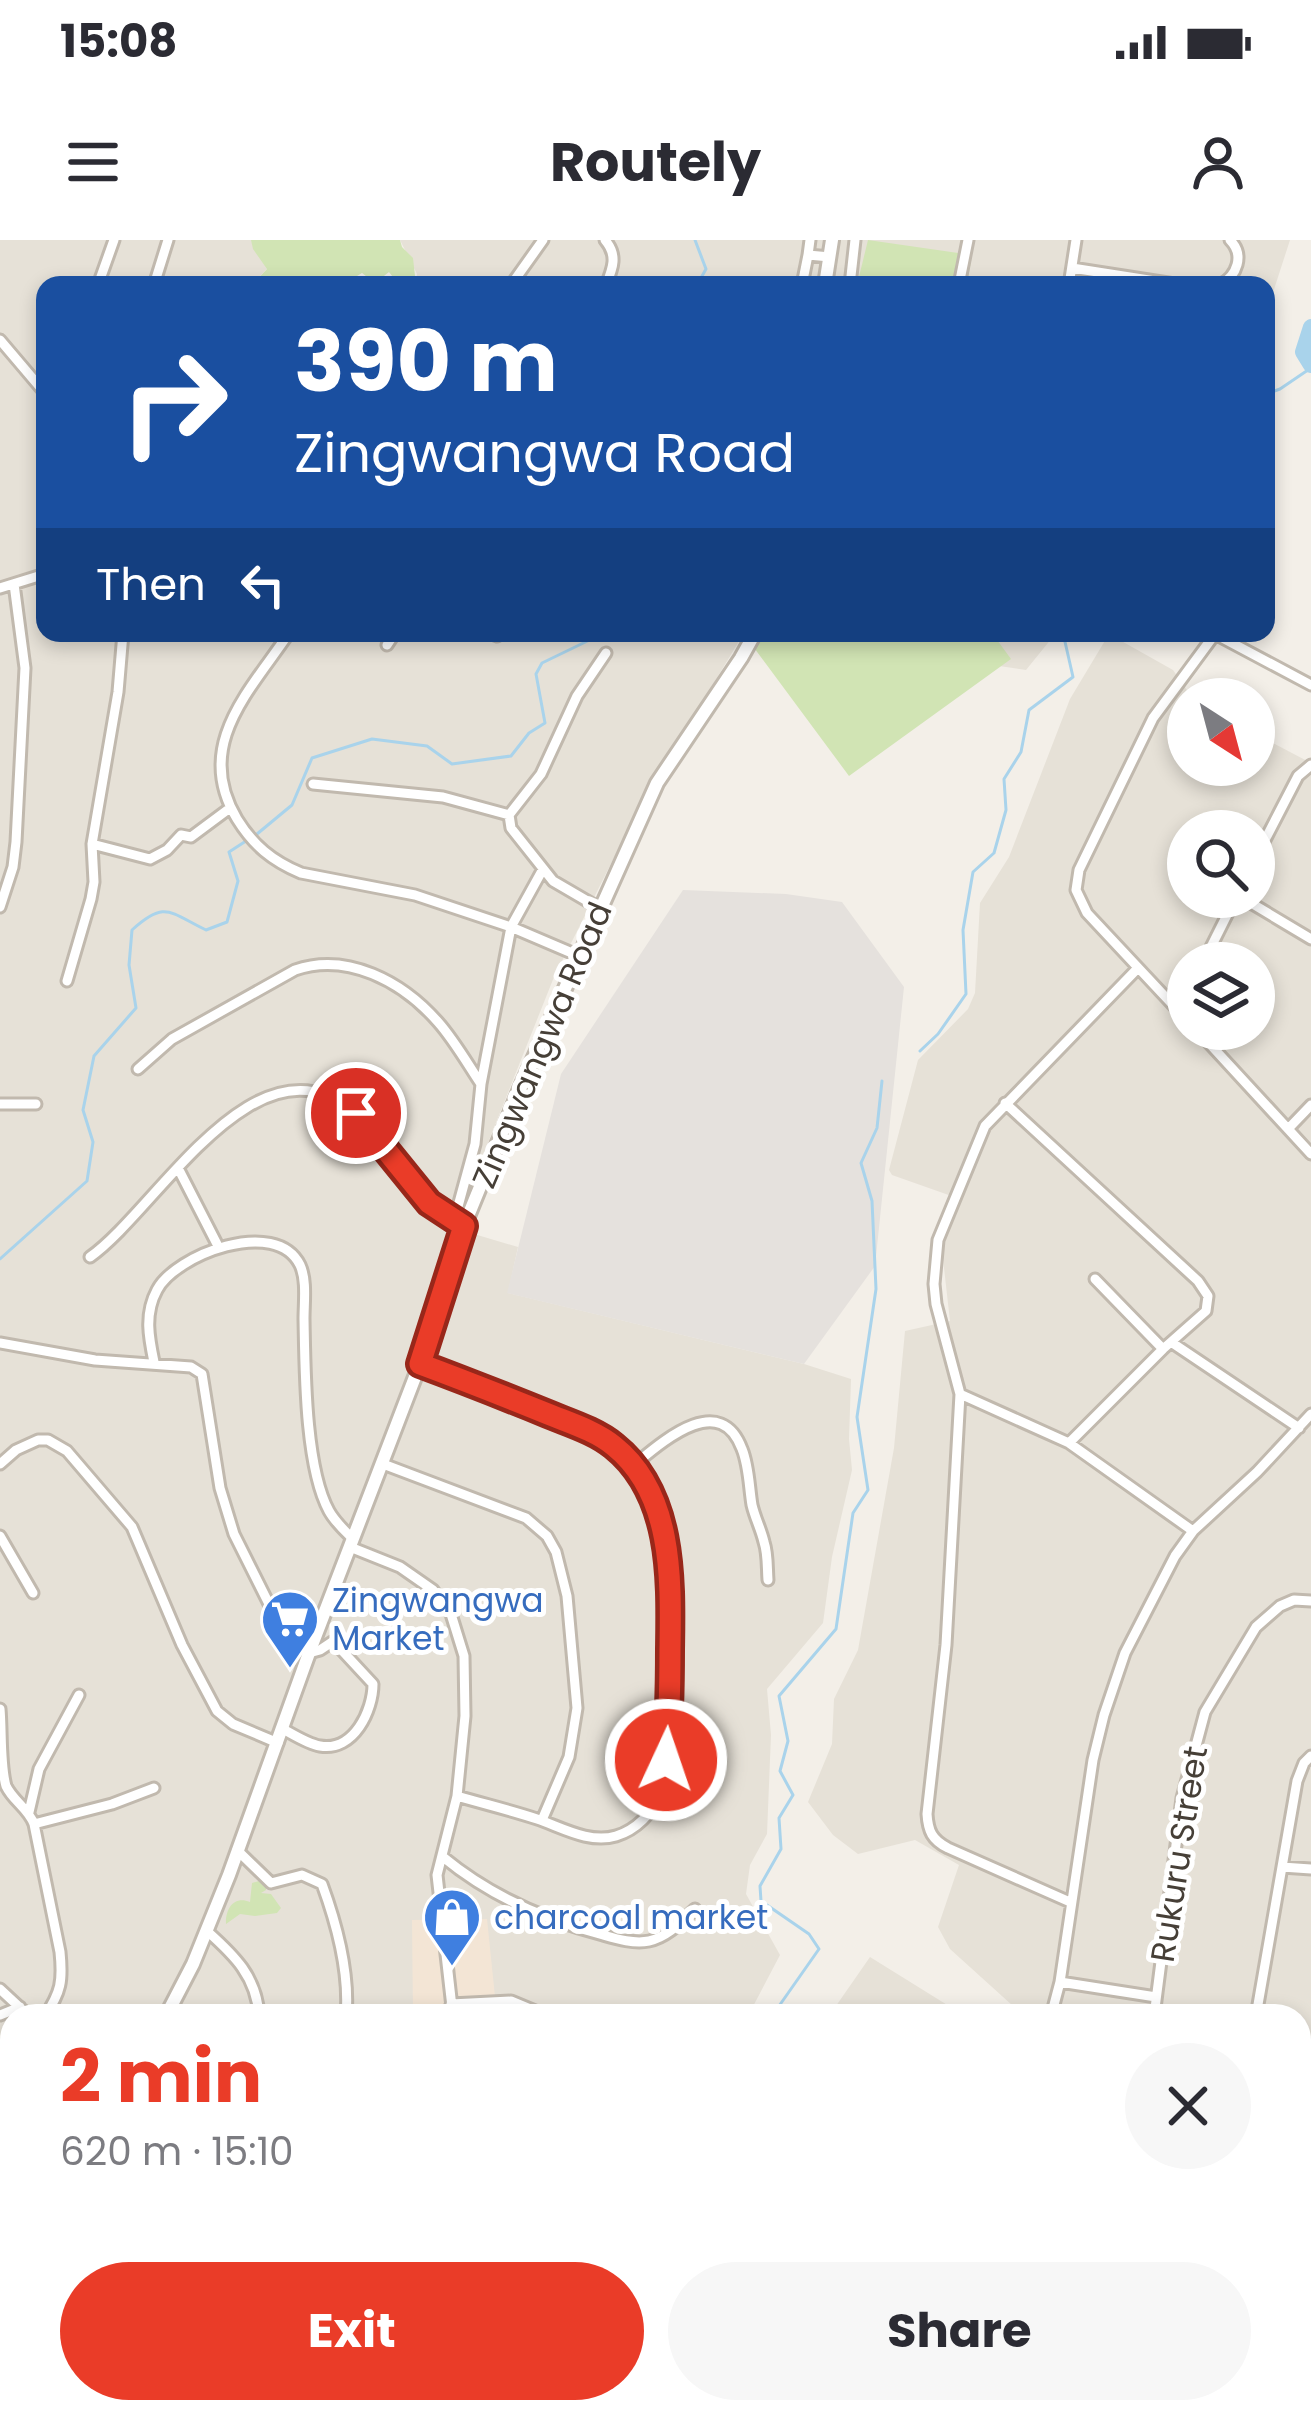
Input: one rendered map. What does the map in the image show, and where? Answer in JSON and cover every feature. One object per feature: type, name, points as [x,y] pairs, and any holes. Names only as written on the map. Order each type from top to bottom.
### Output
[{"type":"street","points":[[101,276],[114,240]]},
{"type":"street","points":[[157,276],[168,240]]},
{"type":"street","points":[[517,276],[543,240]]},
{"type":"street","points":[[604,240],[614,255],[610,276]]},
{"type":"street","points":[[804,276],[810,240]]},
{"type":"street","points":[[827,276],[832,240]]},
{"type":"street","points":[[851,276],[855,240]]},
{"type":"street","points":[[961,276],[967,240]]},
{"type":"street","points":[[1071,276],[1076,240]]},
{"type":"street","points":[[1231,240],[1239,252],[1232,276]]},
{"type":"street","points":[[808,255],[830,257]]},
{"type":"street","points":[[1072,268],[1123,276]]},
{"type":"street","points":[[0,340],[36,382]]},
{"type":"street","points":[[0,589],[36,577]]},
{"type":"street","points":[[0,908],[16,842],[25,668],[14,584]]},
{"type":"street","points":[[67,981],[94,882],[92,844],[118,692],[121,642]]},
{"type":"street","points":[[283,642],[224,734],[219,769],[230,808],[251,841],[283,866],[301,873],[415,895],[512,927],[579,956]]},
{"type":"street","name":"Zingwangwa Road","points":[[172,2004],[207,1931],[420,1364],[459,1223],[657,783],[750,642]]},
{"type":"street","points":[[1167,999],[1087,913],[1078,901],[1075,882],[1153,718],[1209,642]]},
{"type":"street","points":[[1230,642],[1311,685]]},
{"type":"street","points":[[601,910],[562,888],[543,869],[511,828],[509,814],[541,774],[577,696],[606,653]]},
{"type":"street","points":[[1275,820],[1298,776],[1311,765]]},
{"type":"street","points":[[313,784],[421,794],[509,814]]},
{"type":"street","points":[[92,844],[151,860],[230,808]]},
{"type":"street","points":[[91,1257],[110,1244],[178,1168],[230,1120],[259,1099],[288,1092],[320,1094],[356,1113],[429,1203],[459,1223],[512,927],[543,869]]},
{"type":"street","points":[[1274,918],[1311,939]]},
{"type":"street","points":[[138,1069],[172,1039],[295,970],[314,963],[340,964],[363,970],[417,1001],[481,1084]]},
{"type":"street","points":[[1070,1902],[938,1844],[928,1827],[946,1646],[960,1394],[936,1304],[935,1260],[938,1240],[985,1126],[1137,969]]},
{"type":"street","points":[[1215,1050],[1311,1154]]},
{"type":"street","points":[[1005,1103],[1205,1288],[1209,1304],[1069,1443]]},
{"type":"street","points":[[0,1104],[36,1104]]},
{"type":"street","points":[[1288,1129],[1311,1105]]},
{"type":"street","points":[[178,1168],[219,1248]]},
{"type":"street","points":[[154,1363],[148,1321],[156,1291],[176,1270],[240,1241],[281,1248],[301,1266],[312,1447],[326,1505],[351,1543],[433,1589],[452,1614],[460,1636],[466,1675],[457,1796],[437,1875],[451,2004]]},
{"type":"street","points":[[1055,2004],[1093,1760],[1117,1672],[1165,1575],[1193,1531],[1306,1422],[1167,1346],[1095,1279]]},
{"type":"street","points":[[0,1343],[95,1360],[191,1367],[204,1378],[220,1488],[234,1534],[284,1632],[309,1653],[335,1643],[370,1678],[374,1691],[370,1705],[352,1736],[328,1747],[233,1724],[217,1711],[182,1645],[131,1526],[67,1451],[57,1443],[38,1440],[0,1464]]},
{"type":"street","points":[[420,1364],[596,1434],[617,1448],[644,1479],[659,1515],[669,1579],[670,1705],[662,1789],[639,1823],[612,1838],[600,1838],[457,1796]]},
{"type":"street","points":[[960,1394],[1069,1443],[1193,1531]]},
{"type":"street","points":[[634,1465],[690,1426],[713,1421],[735,1434],[766,1549],[768,1580]]},
{"type":"street","points":[[383,1464],[526,1518],[547,1536],[556,1552],[567,1596],[577,1708],[569,1757],[542,1820]]},
{"type":"street","points":[[0,1536],[33,1593]]},
{"type":"street","name":"Rukuru Street","points":[[1155,2004],[1183,1798],[1209,1701],[1267,1615],[1294,1600],[1311,1601]]},
{"type":"street","points":[[29,1810],[39,1769],[79,1695]]},
{"type":"street","points":[[0,1709],[0,1770],[4,1787],[29,1810],[34,1824],[62,1974],[53,2004]]},
{"type":"street","points":[[1258,2004],[1298,1781],[1311,1756]]},
{"type":"street","points":[[34,1824],[154,1788]]},
{"type":"street","points":[[29,1810],[61,1815]]},
{"type":"street","points":[[237,1850],[271,1883],[302,1875],[322,1883],[342,1954],[345,2004]]},
{"type":"street","points":[[442,1857],[530,1911],[619,1939],[651,1941],[665,1936],[695,1909]]},
{"type":"street","points":[[1282,1868],[1311,1869]]},
{"type":"street","points":[[207,1931],[246,1971],[259,2004]]},
{"type":"street","points":[[1060,1982],[1156,1997]]},
{"type":"shaded area","points":[[0,240],[293,240],[260,276],[36,276],[36,642],[739,642],[642,802],[554,977],[454,1228],[518,1247],[508,1293],[851,1379],[852,1470],[823,1623],[767,1689],[771,1735],[767,1834],[750,1865],[746,1894],[780,1955],[754,2004],[0,2004]]},
{"type":"shaded area","points":[[400,240],[1290,240],[1275,286],[1275,276],[417,274]]},
{"type":"shaded area","points":[[835,642],[1049,642],[1026,670]]},
{"type":"shaded area","points":[[1104,642],[1123,642],[1173,670],[1179,678],[1167,678],[1167,786],[1275,786],[1275,744],[1311,763],[1311,2004],[1011,2004],[950,1949],[938,1927],[959,1865],[915,1840],[858,1854],[833,1835],[808,1802],[832,1744],[834,1699],[858,1650],[894,1448],[905,1331],[950,1321],[944,1236],[960,1199],[889,1170],[918,1060],[968,1009],[975,993],[980,903],[1009,857],[1070,699]]},
{"type":"shaded area","points":[[683,890],[786,894],[842,902],[904,987],[875,1266],[804,1364],[507,1293],[561,1074]]},
{"type":"shaded area","name":"charcoal market","points":[[487,1919],[496,2004],[413,2004],[412,1920]]},
{"type":"shaded area","points":[[870,1957],[946,2004],[837,2004]]},
{"type":"green space","points":[[251,240],[400,240],[413,258],[415,276],[389,272],[384,276],[260,276],[267,269]]},
{"type":"green space","points":[[868,240],[972,255],[968,276],[859,276]]},
{"type":"green space","points":[[999,642],[1011,659],[849,776],[752,645]]},
{"type":"green space","points":[[252,1883],[266,1883],[261,1893],[271,1894],[281,1908],[277,1913],[240,1914],[226,1924],[232,1905],[239,1900],[250,1902]]},
{"type":"waterway","points":[[695,240],[706,269],[702,276]]},
{"type":"waterway","points":[[1311,327],[1303,352],[1311,365]]},
{"type":"waterway","points":[[1275,391],[1311,368]]},
{"type":"waterway","points":[[257,834],[292,805],[312,758],[372,739],[427,746],[452,764],[511,756],[529,733],[545,723],[536,674],[542,663],[585,642]]},
{"type":"waterway","points":[[920,1051],[966,994],[963,930],[973,872],[994,853],[1006,810],[1004,779],[1021,752],[1029,710],[1073,677],[1065,642]]},
{"type":"waterway","points":[[0,1259],[87,1181],[93,1142],[83,1110],[94,1056],[136,1008],[129,965],[132,930],[160,912],[175,914],[206,930],[227,922],[238,881],[229,852],[246,841]]},
{"type":"waterway","points":[[780,2004],[819,1949],[809,1934],[761,1901],[760,1886],[781,1849],[779,1818],[793,1795],[780,1771],[788,1741],[779,1696],[836,1629],[853,1513],[868,1490],[857,1417],[876,1289],[872,1201],[861,1163],[877,1128],[882,1081]]},
{"type":"place","name":"Zingwangwa Market","points":[[290,1670]]},
{"type":"place","name":"charcoal market","points":[[452,1968]]},
{"type":"route","points":[[356,1113],[429,1203],[464,1226],[420,1364],[596,1434],[617,1448],[644,1479],[663,1530],[669,1579],[666,1760]]}]
